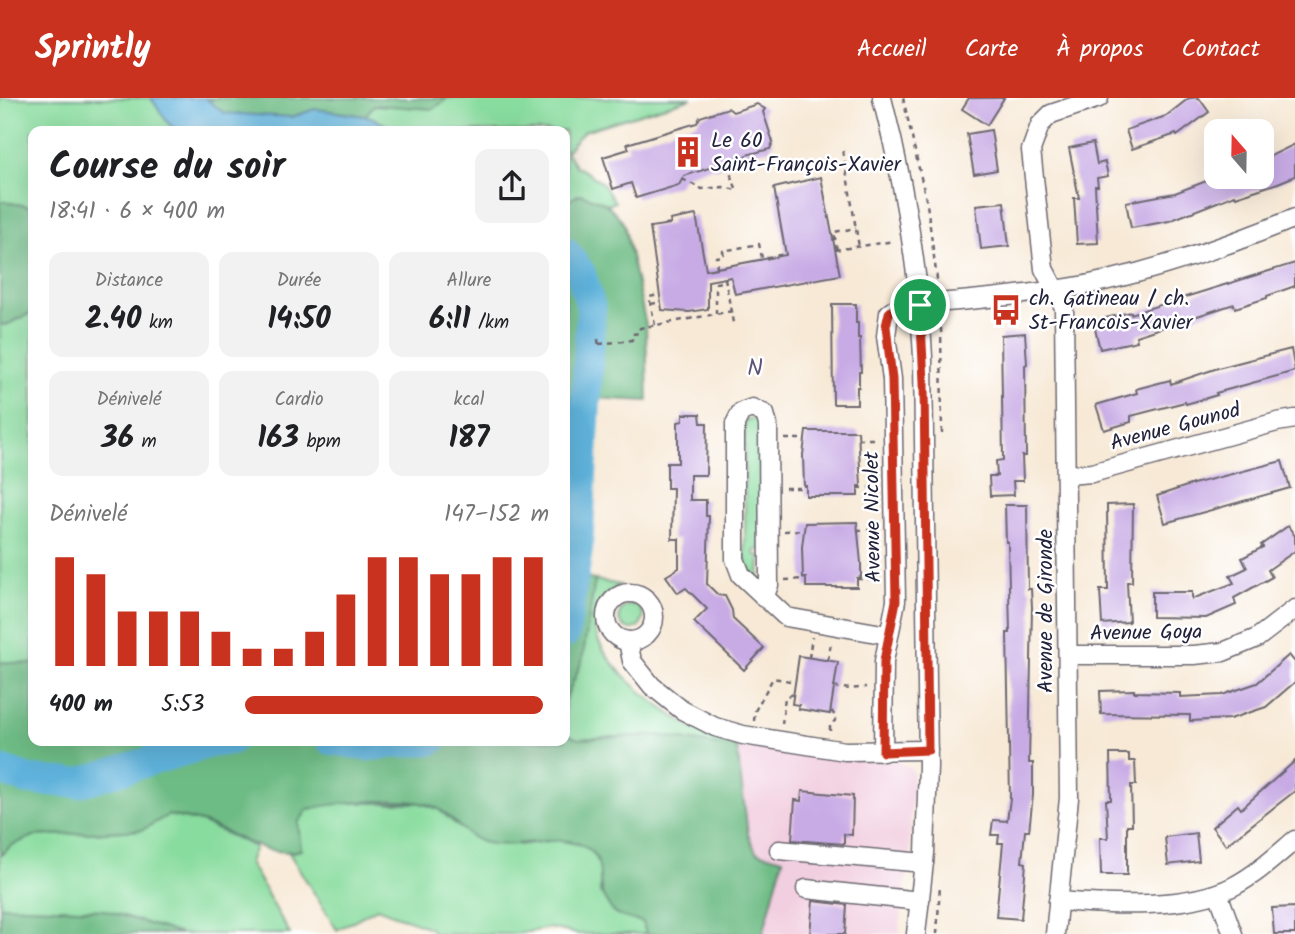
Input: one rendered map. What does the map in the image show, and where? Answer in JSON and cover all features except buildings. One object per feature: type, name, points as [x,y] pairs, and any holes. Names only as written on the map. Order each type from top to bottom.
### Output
[{"type":"street","points":[[882,98],[906,205],[920,305],[924,382],[928,750],[924,863],[916,930]]},
{"type":"street","name":"Avenue de Gironde","points":[[1055,934],[1069,806],[1064,307],[1044,269],[1031,156],[1032,142],[1040,125],[1051,114],[1099,98]]},
{"type":"street","points":[[920,305],[991,299],[1088,284],[1161,266],[1295,218]]},
{"type":"street","name":"Avenue Nicolet","points":[[883,752],[883,687],[888,635],[896,610],[892,379],[886,326],[889,313],[896,307],[920,305]]},
{"type":"street","points":[[764,598],[769,585],[768,421],[763,412],[750,408],[739,415],[735,424],[735,559],[741,575],[764,598],[788,618],[888,635]]},
{"type":"street","name":"Avenue Gounod","points":[[1067,475],[1092,473],[1295,419]]},
{"type":"street","name":"Avenue Goya","points":[[1068,655],[1194,655],[1223,652],[1257,638],[1295,609]]},
{"type":"street","points":[[628,641],[629,654],[634,665],[646,680],[669,701],[715,727],[751,737],[827,749],[883,752],[928,750]]},
{"type":"street","points":[[1058,901],[1110,904],[1176,902],[1218,893],[1245,879],[1295,840]]},
{"type":"street","points":[[779,850],[924,863]]},
{"type":"street","points":[[806,889],[920,901]]},
{"type":"street","points":[[1218,893],[1233,934]]},
{"type":"path","points":[[904,98],[927,205],[938,284]]},
{"type":"path","points":[[843,151],[859,247]]},
{"type":"path","points":[[682,179],[702,189],[723,187],[737,190],[727,165]]},
{"type":"path","points":[[856,228],[834,232],[836,250],[899,241]]},
{"type":"path","points":[[717,268],[716,257],[724,256],[723,251],[743,245],[760,244],[762,258],[786,254]]},
{"type":"path","points":[[716,314],[716,283],[726,280],[733,323]]},
{"type":"path","points":[[655,325],[649,297],[659,295]]},
{"type":"path","points":[[651,304],[660,302]]},
{"type":"path","points":[[599,344],[632,340],[632,334],[639,333],[640,328],[732,311]]},
{"type":"path","points":[[941,318],[942,329]]},
{"type":"path","points":[[768,439],[806,439]]},
{"type":"path","points":[[769,488],[806,488]]},
{"type":"path","points":[[857,530],[895,530]]},
{"type":"path","points":[[857,579],[895,579]]},
{"type":"path","points":[[751,737],[755,711],[774,678],[796,681]]},
{"type":"path","points":[[834,687],[850,690],[859,687],[883,687]]},
{"type":"path","points":[[779,741],[785,697],[794,694]]},
{"type":"path","points":[[827,749],[830,725],[837,719],[831,710]]},
{"type":"shaded area","points":[[736,744],[813,757],[899,760],[901,764],[911,768],[910,850],[899,934],[763,934],[783,859],[756,852],[748,834]]},
{"type":"green space","points":[[0,98],[151,98],[171,126],[28,126],[28,206],[0,201]]},
{"type":"green space","points":[[205,98],[692,98],[584,131],[570,147],[570,126],[388,126],[371,117],[315,109],[292,117],[223,113]]},
{"type":"green space","points":[[215,98],[448,98],[433,109],[374,105],[365,116],[315,109],[292,117],[266,118],[223,113],[207,101]]},
{"type":"green space","points":[[570,157],[576,167],[602,183],[615,202],[608,205],[599,201],[570,200]]},
{"type":"green space","points":[[580,194],[605,204],[624,224],[646,325],[648,401],[571,397],[570,408],[570,199]]},
{"type":"green space","points":[[0,201],[28,206],[28,314],[6,325],[0,324]]},
{"type":"green space","points":[[28,314],[28,664],[0,662],[0,324],[6,325]]},
{"type":"green space","points":[[753,418],[761,425],[760,550],[754,551],[755,555],[760,555],[759,580],[749,569],[745,559],[745,421]]},
{"type":"green space","points":[[570,576],[595,580],[582,661],[570,689]]},
{"type":"green space","points":[[595,580],[620,585],[600,602],[594,621],[599,642],[613,663],[632,683],[674,716],[696,729],[736,744],[737,748],[656,735],[577,739],[570,736],[570,689],[582,661]]},
{"type":"green space","points":[[631,605],[640,608],[643,617],[640,626],[631,629],[622,626],[619,617],[622,608]]},
{"type":"green space","points":[[0,662],[28,664],[28,746],[570,746],[570,735],[578,739],[656,735],[737,748],[748,834],[756,852],[783,859],[763,934],[646,934],[643,922],[616,914],[607,903],[601,888],[597,860],[586,847],[564,841],[498,845],[486,843],[467,833],[439,809],[412,802],[355,802],[308,809],[298,823],[301,850],[287,852],[262,848],[213,826],[168,815],[142,830],[34,836],[12,845],[0,855]]},
{"type":"green space","points":[[334,803],[420,803],[438,809],[459,827],[520,845],[557,840],[582,845],[596,855],[600,865],[600,893],[643,922],[646,934],[577,934],[550,928],[516,934],[434,934],[430,928],[377,908],[337,930],[289,853],[301,850],[298,823],[308,809]]},
{"type":"green space","points":[[168,815],[201,822],[255,847],[249,862],[290,934],[181,934],[104,910],[0,906],[0,856],[12,845],[34,836],[142,830]]},
{"type":"green space","points":[[0,906],[104,910],[181,934],[0,934]]},
{"type":"water","points":[[151,98],[205,98],[224,113],[292,117],[315,109],[371,117],[388,126],[171,126]]},
{"type":"waterway","points":[[570,259],[581,273],[591,308],[578,549],[570,601]]},
{"type":"waterway","points":[[0,770],[29,780],[78,783],[200,746]]},
{"type":"place","name":"Le 60 Saint-François-Xavier","points":[[688,152]]},
{"type":"place","name":"ch. Gatineau / ch. St-Francois-Xavier","points":[[1006,310]]},
{"type":"district","name":"N","points":[[756,367]]},
{"type":"route","points":[[920,305],[924,382],[928,750],[883,752],[884,661],[896,610],[892,379],[886,326],[889,313],[896,307],[920,305]]}]
